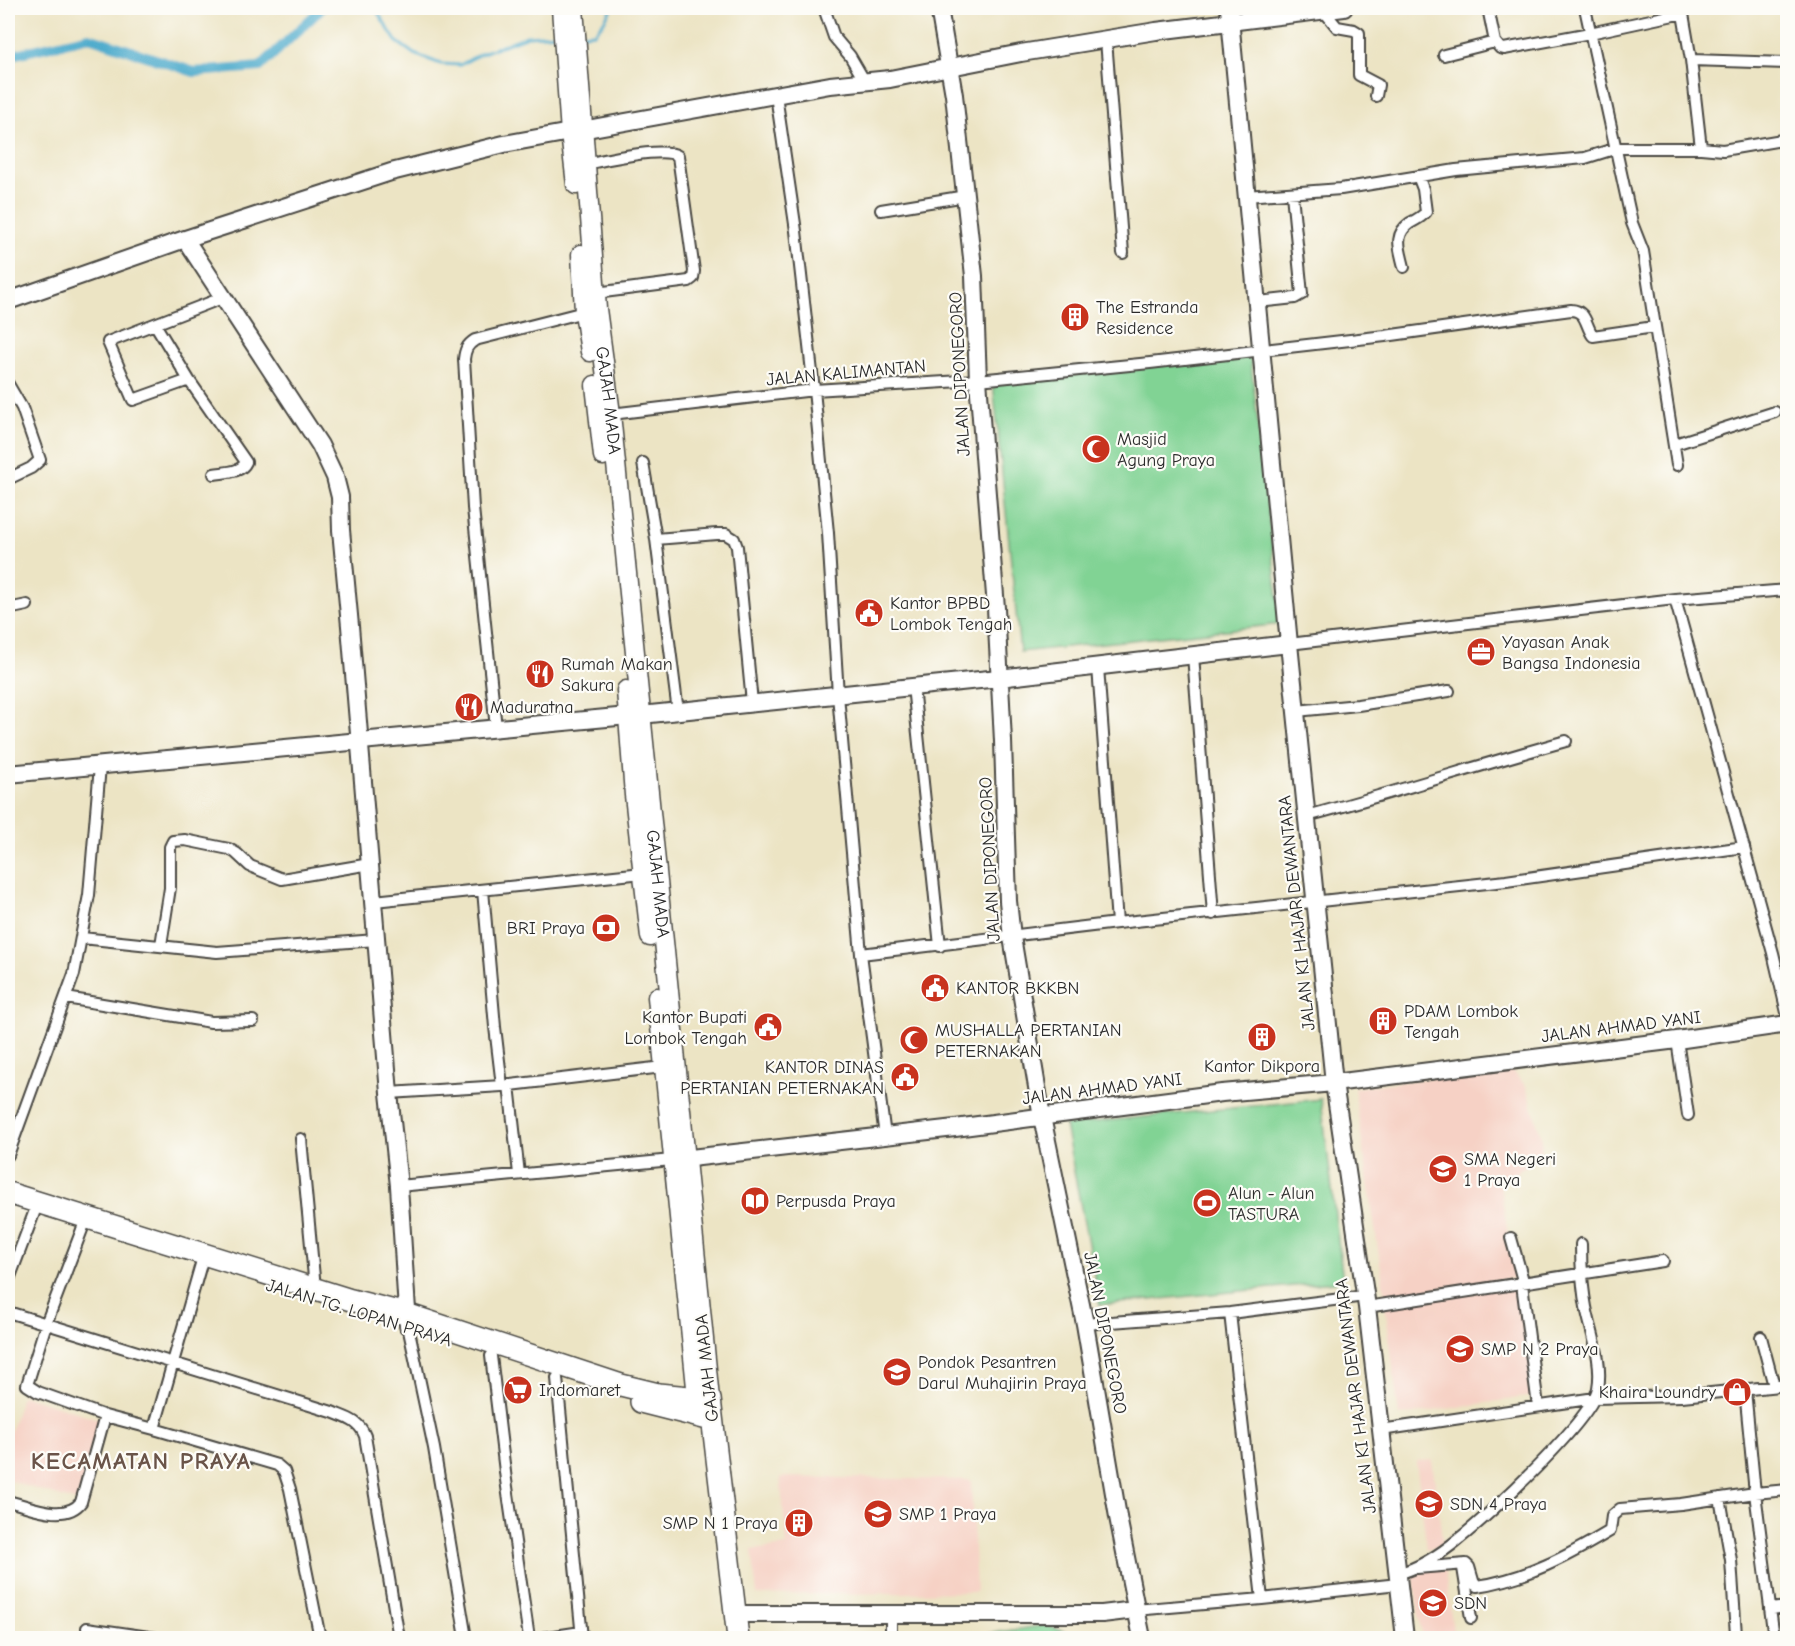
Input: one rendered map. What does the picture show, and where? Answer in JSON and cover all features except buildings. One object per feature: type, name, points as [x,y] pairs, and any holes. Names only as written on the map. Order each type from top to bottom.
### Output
[{"type":"highway","name":"JALAN TG. LOPAN PRAYA","points":[[8,1193],[315,1288],[407,1320],[491,1356],[557,1378],[663,1408],[704,1408]]},
{"type":"highway","name":"JALAN TG. LOPAN PRAYA","points":[[8,1206],[201,1264],[407,1320],[704,1408]]},
{"type":"highway","name":"GAJAH MADA","points":[[704,1408],[738,1638]]},
{"type":"highway","name":"GAJAH MADA","points":[[704,1408],[724,1638]]},
{"type":"main road","points":[[568,14],[577,132]]},
{"type":"main road","points":[[570,44],[567,93],[577,132]]},
{"type":"main road","name":"GAJAH MADA","points":[[577,132],[585,164],[592,305],[592,360],[616,529],[660,972],[663,1067],[679,1160],[704,1408]]},
{"type":"main road","name":"GAJAH MADA","points":[[577,132],[578,207],[611,414],[616,529]]},
{"type":"main road","name":"GAJAH MADA","points":[[635,716],[642,873],[682,1108],[679,1160]]},
{"type":"street","points":[[824,8],[834,37],[850,56],[864,80]]},
{"type":"street","name":"JALAN DIPONEGORO","points":[[939,8],[966,196],[974,276],[978,380],[996,608],[1008,902],[1012,937],[1042,1117],[1086,1324],[1135,1610],[1142,1638]]},
{"type":"street","points":[[8,301],[185,239],[391,172],[504,144],[864,80],[890,79],[1021,53],[1155,31],[1230,15],[1334,8]]},
{"type":"street","points":[[1334,8],[1329,18],[1337,27],[1359,33],[1358,73],[1378,86],[1376,96]]},
{"type":"street","points":[[1488,8],[1496,42],[1500,49],[1590,33],[1682,10],[1691,60],[1701,148]]},
{"type":"street","points":[[1585,8],[1632,223],[1642,248],[1677,465]]},
{"type":"street","name":"JALAN KI HAJAR DEWANTARA","points":[[1230,15],[1289,644],[1334,1083],[1366,1301],[1404,1638]]},
{"type":"street","points":[[1106,40],[1123,253]]},
{"type":"street","points":[[1444,55],[1496,42]]},
{"type":"street","points":[[1691,60],[1788,63]]},
{"type":"street","points":[[776,95],[796,231],[814,390],[828,533],[838,695],[861,954],[885,1136]]},
{"type":"street","points":[[1246,196],[1361,187],[1456,170],[1585,159],[1617,148],[1723,150],[1788,139]]},
{"type":"street","points":[[496,728],[472,508],[465,350],[475,340],[693,278],[694,271],[676,155],[672,152],[642,154],[585,164]]},
{"type":"street","points":[[1404,267],[1399,235],[1404,228],[1426,212],[1423,189],[1418,176]]},
{"type":"street","points":[[1258,302],[1295,298],[1302,294],[1293,194]]},
{"type":"street","points":[[880,210],[966,196]]},
{"type":"street","points":[[185,239],[320,445],[335,477],[340,497],[345,583],[399,1186],[407,1320],[434,1448],[466,1638]]},
{"type":"street","points":[[189,380],[132,400],[108,342],[222,298]]},
{"type":"street","name":"JALAN KALIMANTAN","points":[[611,414],[814,390],[978,380],[1263,350],[1385,336],[1571,310],[1580,311],[1583,314],[1593,336],[1654,327]]},
{"type":"street","points":[[155,324],[189,380],[246,462],[239,470],[214,474]]},
{"type":"street","points":[[8,384],[22,408],[39,458],[36,464],[8,479]]},
{"type":"street","points":[[1675,444],[1775,412]]},
{"type":"street","points":[[643,463],[656,539],[678,712]]},
{"type":"street","points":[[656,539],[726,534],[734,539],[752,703]]},
{"type":"street","points":[[8,774],[678,712],[1098,667],[1675,599],[1788,590]]},
{"type":"street","points":[[1675,599],[1773,953],[1788,1017]]},
{"type":"street","points":[[8,609],[27,605]]},
{"type":"street","points":[[1194,655],[1213,914]]},
{"type":"street","points":[[1098,667],[1118,923]]},
{"type":"street","points":[[913,686],[940,946]]},
{"type":"street","points":[[1296,711],[1358,705],[1449,691]]},
{"type":"street","points":[[1307,816],[1566,741]]},
{"type":"street","points":[[8,1155],[66,998],[81,938],[90,895],[100,766]]},
{"type":"street","points":[[161,945],[170,888],[170,844],[173,841],[185,840],[229,849],[249,866],[282,879],[370,864]]},
{"type":"street","points":[[861,954],[1118,923],[1506,881],[1744,847]]},
{"type":"street","points":[[374,901],[642,873]]},
{"type":"street","points":[[483,890],[495,1027],[519,1174]]},
{"type":"street","points":[[81,938],[225,952],[376,940]]},
{"type":"street","points":[[66,998],[211,1022],[254,1022]]},
{"type":"street","name":"JALAN AHMAD YANI","points":[[679,1160],[1222,1093],[1334,1083],[1788,1024]]},
{"type":"street","points":[[1677,1040],[1688,1115]]},
{"type":"street","points":[[389,1093],[506,1086],[663,1067]]},
{"type":"street","points":[[301,1139],[315,1288]]},
{"type":"street","points":[[399,1186],[679,1160]]},
{"type":"street","points":[[8,1282],[34,1213]]},
{"type":"street","points":[[83,1227],[46,1324],[27,1386],[105,1416],[282,1468],[296,1517],[320,1638]]},
{"type":"street","points":[[1511,1238],[1523,1284],[1538,1406]]},
{"type":"street","points":[[736,1614],[1102,1614],[1262,1599],[1398,1579],[1459,1539],[1479,1522],[1572,1429],[1595,1398],[1599,1369],[1581,1273],[1581,1244]]},
{"type":"street","points":[[1086,1324],[1366,1301],[1523,1284],[1663,1261]]},
{"type":"street","points":[[154,1430],[201,1264]]},
{"type":"street","points":[[8,1312],[351,1419],[360,1425],[365,1436],[399,1638]]},
{"type":"street","points":[[1230,1313],[1262,1599]]},
{"type":"street","points":[[1761,1337],[1774,1386]]},
{"type":"street","points":[[491,1356],[529,1638]]},
{"type":"street","points":[[542,1638],[582,1635],[557,1378]]},
{"type":"street","points":[[1381,1430],[1595,1398],[1653,1398],[1788,1385]]},
{"type":"street","points":[[1745,1389],[1755,1493],[1774,1638]]},
{"type":"street","points":[[8,1501],[62,1513],[78,1506],[105,1416]]},
{"type":"street","points":[[1414,1568],[1468,1566],[1475,1585],[1511,1580],[1538,1569],[1610,1531],[1612,1516],[1618,1510],[1788,1491]]},
{"type":"street","points":[[1720,1498],[1731,1560],[1736,1635]]},
{"type":"street","points":[[1462,1565],[1471,1618]]},
{"type":"street","points":[[1770,1608],[1788,1607]]},
{"type":"street","points":[[891,1613],[891,1638]]},
{"type":"street","points":[[87,1628],[156,1638]]},
{"type":"shaded area","name":"SMA Negeri 1 Praya","points":[[1509,1068],[1526,1086],[1542,1140],[1541,1154],[1500,1185],[1515,1278],[1385,1296],[1354,1088]]},
{"type":"shaded area","name":"SMP N 2 Praya","points":[[1516,1284],[1539,1395],[1399,1416],[1385,1304]]},
{"type":"shaded area","points":[[22,1395],[102,1420],[77,1502],[8,1480],[8,1439]]},
{"type":"shaded area","name":"SDN 4 Praya","points":[[1432,1460],[1443,1547],[1427,1549],[1416,1461]]},
{"type":"shaded area","name":"SMP 1 Praya","points":[[780,1477],[971,1480],[976,1592],[757,1595],[752,1550],[787,1546]]},
{"type":"shaded area","name":"SDN","points":[[1444,1563],[1454,1638],[1422,1638],[1412,1567]]},
{"type":"green space","points":[[1250,355],[1281,624],[1020,652],[993,383]]},
{"type":"green space","name":"Alun - Alun TASTURA","points":[[1321,1099],[1343,1281],[1100,1305],[1065,1125]]},
{"type":"green space","points":[[1045,1625],[1083,1638],[977,1638],[981,1635]]},
{"type":"waterway","points":[[8,56],[89,37],[194,72],[260,67],[322,8]]},
{"type":"waterway","points":[[375,8],[396,41],[414,54],[441,64],[460,65],[480,54],[527,36],[558,34]]},
{"type":"waterway","points":[[582,34],[594,33],[612,8]]},
{"type":"place","name":"The Estranda Residence","points":[[1075,317]]},
{"type":"place","name":"Masjid Agung Praya","points":[[1096,449]]},
{"type":"place","name":"Kantor BPBD Lombok Tengah","points":[[869,613]]},
{"type":"place","name":"Yayasan Anak Bangsa Indonesia","points":[[1481,652]]},
{"type":"place","name":"Rumah Makan Sakura","points":[[540,674]]},
{"type":"place","name":"Maduratna","points":[[469,707]]},
{"type":"place","name":"BRI Praya","points":[[606,928]]},
{"type":"place","name":"KANTOR BKKBN","points":[[935,988]]},
{"type":"place","name":"PDAM Lombok Tengah","points":[[1383,1021]]},
{"type":"place","name":"Kantor Bupati Lombok Tengah","points":[[768,1027]]},
{"type":"place","name":"Kantor Dikpora","points":[[1262,1037]]},
{"type":"place","name":"MUSHALLA PERTANIAN PETERNAKAN","points":[[914,1040]]},
{"type":"place","name":"KANTOR DINAS PERTANIAN PETERNAKAN","points":[[905,1077]]},
{"type":"place","name":"SMA Negeri 1 Praya","points":[[1443,1169]]},
{"type":"place","name":"Perpusda Praya","points":[[755,1201]]},
{"type":"place","name":"Alun - Alun TASTURA","points":[[1207,1203]]},
{"type":"place","name":"SMP N 2 Praya","points":[[1460,1349]]},
{"type":"place","name":"Pondok Pesantren Darul Muhajirin Praya","points":[[897,1372]]},
{"type":"place","name":"Indomaret","points":[[518,1390]]},
{"type":"place","name":"Khaira Loundry","points":[[1737,1392]]},
{"type":"place","name":"SDN 4 Praya","points":[[1429,1504]]},
{"type":"place","name":"SMP 1 Praya","points":[[878,1514]]},
{"type":"place","name":"SMP N 1 Praya","points":[[799,1523]]},
{"type":"place","name":"SDN","points":[[1433,1603]]},
{"type":"district","name":"KECAMATAN PRAYA","points":[[141,1461]]}]
